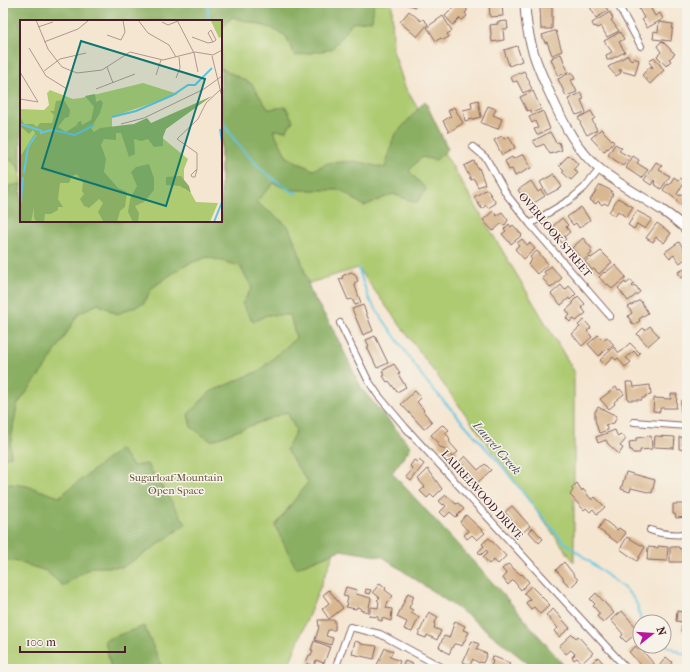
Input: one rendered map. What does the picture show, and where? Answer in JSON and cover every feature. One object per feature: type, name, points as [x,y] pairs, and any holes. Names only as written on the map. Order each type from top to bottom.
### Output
[{"type":"main road","points":[[525,3],[527,29],[533,56],[558,114],[578,147],[600,169],[667,213],[687,230]]},
{"type":"street","points":[[617,3],[641,46]]},
{"type":"street","name":"OVERLOOK STREET","points":[[473,147],[486,158],[507,195],[530,224],[610,316]]},
{"type":"street","points":[[530,224],[571,199],[584,188],[600,169]]},
{"type":"street","name":"LAURELWOOD DRIVE","points":[[340,323],[363,370],[378,395],[627,669]]},
{"type":"street","points":[[634,422],[687,426]]},
{"type":"street","points":[[650,530],[668,535],[687,534]]},
{"type":"street","points":[[335,669],[350,627],[380,634],[445,669]]},
{"type":"green space","name":"Sugarloaf Mountain Open Space","points":[[3,3],[392,3],[393,50],[405,87],[574,371],[574,562],[358,268],[290,289],[355,501],[287,669],[3,669]]},
{"type":"green space","points":[[3,3],[374,3],[372,20],[352,23],[332,49],[295,56],[286,36],[271,28],[232,17],[222,29],[222,20],[20,20],[20,171],[14,163],[3,159]]},
{"type":"green space","points":[[222,69],[252,84],[268,109],[286,107],[293,121],[286,131],[273,130],[287,157],[313,170],[328,163],[355,161],[385,168],[394,136],[425,101],[448,149],[436,160],[421,157],[409,171],[426,189],[417,203],[393,194],[364,206],[341,190],[290,190],[274,183],[256,202],[288,226],[298,249],[311,293],[332,327],[362,389],[411,447],[392,473],[503,594],[567,669],[535,669],[467,615],[383,557],[340,550],[296,568],[275,526],[308,482],[286,450],[296,430],[287,412],[211,441],[191,427],[188,414],[210,392],[259,371],[296,338],[290,315],[267,315],[253,322],[242,304],[252,288],[240,266],[207,257],[183,266],[152,288],[144,303],[117,314],[98,304],[79,313],[47,365],[17,405],[10,447],[11,456],[3,458],[3,200],[6,198],[9,186],[20,184],[20,222],[222,222]]},
{"type":"green space","points":[[120,449],[133,466],[147,464],[186,524],[153,548],[123,567],[91,567],[63,586],[46,571],[3,559],[3,483],[27,486],[59,497]]},
{"type":"green space","points":[[144,626],[163,669],[111,669],[105,640]]},
{"type":"building","points":[[406,3],[417,3],[416,7]]},
{"type":"building","points":[[458,3],[467,3],[467,11],[465,13],[467,16],[462,20],[460,18],[453,25],[445,16]]},
{"type":"building","points":[[489,3],[509,3],[509,5],[502,5],[503,16],[490,17]]},
{"type":"building","points":[[588,3],[604,3],[608,11],[596,18]]},
{"type":"building","points":[[632,3],[643,3],[635,8]]},
{"type":"building","points":[[646,3],[652,3],[654,7],[651,9],[655,16],[660,13],[663,19],[647,28],[638,7]]},
{"type":"building","points":[[540,7],[552,7],[552,29],[541,29]]},
{"type":"building","points":[[409,11],[421,21],[423,19],[428,24],[417,37],[400,22]]},
{"type":"building","points":[[610,12],[613,19],[611,20],[619,31],[607,37],[601,26],[597,28],[596,26],[594,27],[592,23]]},
{"type":"building","points":[[443,16],[452,31],[447,34],[449,37],[443,40],[441,38],[436,41],[427,27]]},
{"type":"building","points":[[507,21],[508,29],[503,29],[504,40],[492,42],[490,25],[498,24],[497,22]]},
{"type":"building","points":[[659,22],[673,24],[671,41],[653,39],[654,31],[658,32]]},
{"type":"building","points":[[556,31],[562,51],[552,55],[547,42],[545,43],[542,35]]},
{"type":"building","points":[[620,32],[624,39],[619,42],[625,52],[607,60],[606,55],[612,52],[604,41]]},
{"type":"building","points":[[662,41],[675,54],[669,59],[671,61],[666,66],[657,56],[661,52],[657,46]]},
{"type":"building","points":[[517,46],[522,61],[509,66],[504,50]]},
{"type":"building","points":[[561,54],[568,72],[558,76],[551,59],[553,58],[552,57]]},
{"type":"building","points":[[628,55],[630,59],[633,60],[633,58],[639,60],[635,75],[621,71],[622,69],[619,70],[621,73],[616,76],[608,67]]},
{"type":"building","points":[[654,57],[664,70],[650,84],[642,75],[651,66],[652,68],[653,67],[649,62]]},
{"type":"building","points":[[524,71],[532,89],[523,93],[517,81],[513,82],[511,77]]},
{"type":"building","points":[[572,72],[575,79],[571,80],[577,92],[566,96],[558,79]]},
{"type":"building","points":[[533,91],[541,109],[532,113],[530,110],[527,111],[520,97]]},
{"type":"building","points":[[581,93],[584,99],[581,100],[586,112],[576,115],[568,99]]},
{"type":"building","points":[[478,100],[481,117],[465,121],[463,110],[472,108],[471,102]]},
{"type":"building","points":[[488,106],[496,109],[493,115],[502,119],[498,129],[481,123]]},
{"type":"building","points":[[454,107],[463,123],[449,132],[443,121],[451,116],[448,111]]},
{"type":"building","points":[[543,111],[550,129],[537,135],[534,129],[538,128],[535,121],[532,123],[529,117]]},
{"type":"building","points":[[591,111],[595,118],[592,120],[597,130],[587,135],[578,118]]},
{"type":"building","points":[[601,129],[614,142],[604,152],[591,138]]},
{"type":"building","points":[[550,132],[556,143],[559,142],[562,150],[550,154],[544,144],[537,147],[533,141]]},
{"type":"building","points":[[502,136],[504,139],[509,136],[515,148],[502,155],[494,140]]},
{"type":"building","points":[[615,144],[622,148],[619,151],[630,157],[623,166],[608,155]]},
{"type":"building","points":[[524,154],[531,168],[515,176],[512,169],[509,170],[505,161],[512,157],[513,159]]},
{"type":"building","points":[[569,155],[578,164],[574,169],[578,173],[571,180],[562,172],[564,170],[559,165]]},
{"type":"building","points":[[633,156],[639,160],[637,163],[648,170],[641,178],[626,168]]},
{"type":"building","points":[[474,161],[478,169],[479,168],[485,184],[478,187],[474,179],[471,180],[464,166]]},
{"type":"building","points":[[656,162],[662,166],[659,170],[670,176],[661,189],[654,184],[654,180],[651,185],[644,180]]},
{"type":"building","points":[[554,174],[562,187],[547,195],[540,182]]},
{"type":"building","points":[[674,177],[678,180],[680,178],[685,182],[677,194],[680,196],[681,194],[687,198],[683,206],[663,190],[667,184],[669,185]]},
{"type":"building","points":[[531,181],[538,192],[541,190],[545,196],[529,206],[518,190]]},
{"type":"building","points":[[600,185],[612,191],[611,193],[613,194],[608,205],[604,203],[602,205],[598,201],[596,204],[590,200]]},
{"type":"building","points":[[487,189],[496,203],[488,208],[486,205],[482,209],[474,197]]},
{"type":"building","points":[[618,198],[633,207],[626,217],[618,211],[615,216],[609,212]]},
{"type":"building","points":[[581,207],[590,220],[579,228],[576,223],[573,225],[567,217]]},
{"type":"building","points":[[493,211],[497,216],[502,212],[508,220],[505,225],[501,224],[493,231],[483,220]]},
{"type":"building","points":[[637,211],[652,219],[645,229],[637,224],[634,229],[628,225]]},
{"type":"building","points":[[562,218],[568,225],[566,227],[570,232],[564,237],[566,239],[562,243],[550,229]]},
{"type":"building","points":[[657,223],[671,233],[664,243],[656,237],[653,242],[646,238]]},
{"type":"building","points":[[509,224],[511,227],[513,225],[522,235],[511,244],[502,234],[506,231],[504,229]]},
{"type":"building","points":[[583,238],[592,249],[590,251],[592,253],[583,261],[572,248]]},
{"type":"building","points":[[522,239],[527,245],[530,243],[535,249],[524,259],[515,249],[519,245],[517,243]]},
{"type":"building","points":[[679,242],[687,253],[687,257],[680,263],[674,255],[670,258],[665,252]]},
{"type":"building","points":[[537,251],[548,264],[537,274],[528,264],[532,260],[530,257]]},
{"type":"building","points":[[601,251],[612,262],[599,274],[594,269],[592,270],[585,262],[590,257],[591,258]]},
{"type":"building","points":[[615,265],[626,277],[612,289],[599,277]]},
{"type":"building","points":[[551,266],[562,278],[551,288],[542,278],[546,275],[544,272]]},
{"type":"building","points":[[687,268],[687,275],[681,278],[678,272]]},
{"type":"building","points":[[351,272],[355,274],[358,281],[354,283],[361,303],[355,305],[352,299],[348,300],[339,279]]},
{"type":"building","points":[[631,280],[634,284],[632,286],[636,286],[640,292],[628,301],[618,288],[625,282],[626,284]]},
{"type":"building","points":[[561,285],[565,290],[569,286],[576,294],[570,300],[569,298],[561,305],[551,294]]},
{"type":"building","points":[[578,296],[585,304],[581,307],[586,313],[576,321],[573,318],[570,322],[566,318],[570,315],[566,310],[573,304],[572,302]]},
{"type":"building","points":[[640,300],[648,313],[639,319],[640,321],[633,325],[628,316],[632,313],[628,307]]},
{"type":"building","points":[[363,305],[373,331],[363,335],[352,309]]},
{"type":"building","points":[[584,320],[591,328],[587,331],[592,337],[582,346],[572,334],[580,327],[578,325]]},
{"type":"building","points":[[650,326],[659,336],[648,346],[637,334],[643,328],[645,330]]},
{"type":"building","points":[[598,335],[603,340],[607,337],[614,345],[608,350],[607,348],[599,356],[588,344]]},
{"type":"building","points":[[375,336],[388,363],[377,368],[367,347],[369,346],[366,340]]},
{"type":"building","points":[[630,343],[640,353],[638,356],[634,351],[626,358],[631,362],[625,367],[618,358],[616,360],[613,357],[605,365],[600,360],[614,347],[619,353]]},
{"type":"building","points":[[394,364],[406,387],[397,392],[389,381],[387,382],[382,371]]},
{"type":"building","points":[[626,382],[633,382],[634,387],[650,385],[651,395],[645,396],[642,400],[628,400]]},
{"type":"building","points":[[616,387],[624,394],[614,402],[615,404],[609,409],[600,399]]},
{"type":"building","points":[[415,391],[421,398],[417,402],[432,422],[424,429],[401,404]]},
{"type":"building","points":[[671,394],[677,394],[676,408],[660,408],[660,412],[653,411],[654,398],[671,399]]},
{"type":"building","points":[[681,401],[687,402],[687,413],[681,413]]},
{"type":"building","points":[[598,407],[617,416],[614,423],[605,425],[608,430],[599,433],[595,420],[595,412]]},
{"type":"building","points":[[442,425],[449,430],[445,433],[449,437],[450,443],[458,452],[452,457],[437,444],[439,443],[431,435]]},
{"type":"building","points":[[615,430],[618,436],[620,434],[626,439],[620,446],[623,448],[619,454],[608,444],[606,440],[598,443],[596,437]]},
{"type":"building","points":[[651,436],[652,449],[640,450],[640,453],[633,453],[632,450],[630,450],[629,442],[636,441],[636,438]]},
{"type":"building","points":[[655,436],[675,437],[674,448],[654,447]]},
{"type":"building","points":[[679,437],[687,438],[687,450],[679,449]]},
{"type":"building","points":[[465,456],[478,470],[485,464],[491,470],[475,485],[461,468],[464,466],[459,462]]},
{"type":"building","points":[[414,460],[417,462],[419,460],[424,464],[411,481],[406,477],[413,469],[410,466]]},
{"type":"building","points":[[428,469],[442,489],[434,497],[431,494],[427,498],[420,491],[425,487],[418,479]]},
{"type":"building","points":[[626,472],[655,480],[652,493],[631,488],[630,492],[621,489]]},
{"type":"building","points":[[577,483],[582,491],[583,489],[591,499],[595,497],[605,507],[597,514],[593,509],[590,512],[586,508],[584,510],[570,495],[573,490],[571,488]]},
{"type":"building","points":[[446,495],[464,509],[456,517],[450,512],[445,517],[440,512],[446,506],[439,501]]},
{"type":"building","points":[[673,504],[683,504],[683,506],[687,506],[687,517],[676,518],[675,514],[673,514]]},
{"type":"building","points":[[512,506],[530,526],[520,535],[513,527],[516,524],[505,512]]},
{"type":"building","points":[[466,515],[485,533],[477,540],[472,535],[467,539],[464,535],[468,531],[460,522]]},
{"type":"building","points":[[604,520],[617,530],[619,528],[626,533],[618,543],[598,529]]},
{"type":"building","points":[[533,528],[543,539],[539,543],[529,532]]},
{"type":"building","points":[[627,537],[645,547],[637,561],[620,549]]},
{"type":"building","points":[[489,538],[506,556],[498,564],[494,560],[489,564],[483,557],[488,552],[486,550],[481,555],[478,552],[484,546],[482,544]]},
{"type":"building","points":[[658,546],[668,547],[667,561],[647,560],[648,547],[658,548]]},
{"type":"building","points":[[670,547],[679,547],[679,549],[687,548],[685,562],[670,562]]},
{"type":"building","points":[[564,562],[578,580],[571,587],[563,580],[564,579],[556,570]]},
{"type":"building","points":[[508,564],[521,575],[522,574],[529,582],[521,590],[513,580],[508,585],[503,578],[507,574],[502,569]]},
{"type":"building","points":[[380,583],[386,588],[385,590],[393,596],[388,601],[386,608],[392,609],[391,621],[382,618],[382,621],[378,620],[378,617],[369,616],[371,607],[378,608],[379,602],[377,600],[380,598],[373,592]]},
{"type":"building","points":[[531,586],[550,605],[540,614],[534,607],[531,609],[526,603],[530,599],[524,593]]},
{"type":"building","points":[[346,587],[357,590],[356,594],[371,598],[368,612],[360,610],[361,608],[357,607],[356,609],[346,607],[348,597],[343,596]]},
{"type":"building","points":[[366,589],[371,590],[370,594],[365,593]]},
{"type":"building","points":[[329,590],[343,608],[329,619],[322,609],[329,603],[323,595]]},
{"type":"building","points":[[408,593],[414,596],[409,608],[413,610],[411,613],[419,617],[412,632],[404,629],[407,622],[397,617]]},
{"type":"building","points":[[596,593],[614,613],[603,623],[597,616],[600,614],[593,606],[595,604],[590,599]]},
{"type":"building","points":[[553,609],[570,628],[559,637],[554,631],[558,628],[546,615]]},
{"type":"building","points":[[622,611],[632,622],[632,637],[626,642],[621,637],[623,634],[611,620]]},
{"type":"building","points":[[677,611],[687,613],[687,632],[681,631],[683,622],[676,621]]},
{"type":"building","points":[[429,612],[438,617],[434,624],[434,628],[441,631],[437,640],[427,635],[426,638],[418,635]]},
{"type":"building","points":[[318,620],[335,620],[335,630],[328,630],[326,636],[333,638],[331,645],[315,640],[319,627]]},
{"type":"building","points":[[455,621],[465,626],[463,630],[469,632],[462,646],[454,644],[449,654],[439,647],[444,636],[449,638]]},
{"type":"building","points":[[572,634],[576,638],[578,636],[593,653],[582,663],[577,658],[574,660],[572,657],[575,654],[571,650],[566,654],[559,646]]},
{"type":"building","points":[[314,641],[330,647],[324,663],[316,660],[314,666],[306,663],[313,650],[311,650]]},
{"type":"building","points":[[355,641],[361,644],[377,646],[374,659],[352,654]]},
{"type":"building","points":[[472,641],[479,644],[476,649],[487,654],[483,663],[479,663],[473,659],[470,665],[463,662]]},
{"type":"building","points":[[385,648],[393,651],[390,657],[400,661],[397,669],[387,669],[377,665]]},
{"type":"building","points":[[632,649],[632,654],[645,654],[655,665],[650,669],[645,669],[629,652]]},
{"type":"building","points":[[492,656],[510,663],[508,668],[490,669],[493,661],[491,660]]},
{"type":"building","points":[[598,657],[608,669],[590,669],[592,667],[590,665]]},
{"type":"building","points":[[666,657],[672,662],[671,664],[677,669],[657,669]]},
{"type":"building","points":[[405,661],[413,664],[412,666],[418,669],[401,669]]},
{"type":"building","points":[[584,664],[589,669],[578,669]]},
{"type":"waterway","name":"Laurel Creek","points":[[208,3],[208,20]]},
{"type":"waterway","name":"Laurel Creek","points":[[222,121],[244,152],[264,172],[297,194]]},
{"type":"waterway","name":"Laurel Creek","points":[[358,268],[369,299],[425,380],[502,466],[563,541],[625,589],[637,604],[639,614]]},
{"type":"waterway","name":"Laurel Creek","points":[[672,648],[687,656]]}]
